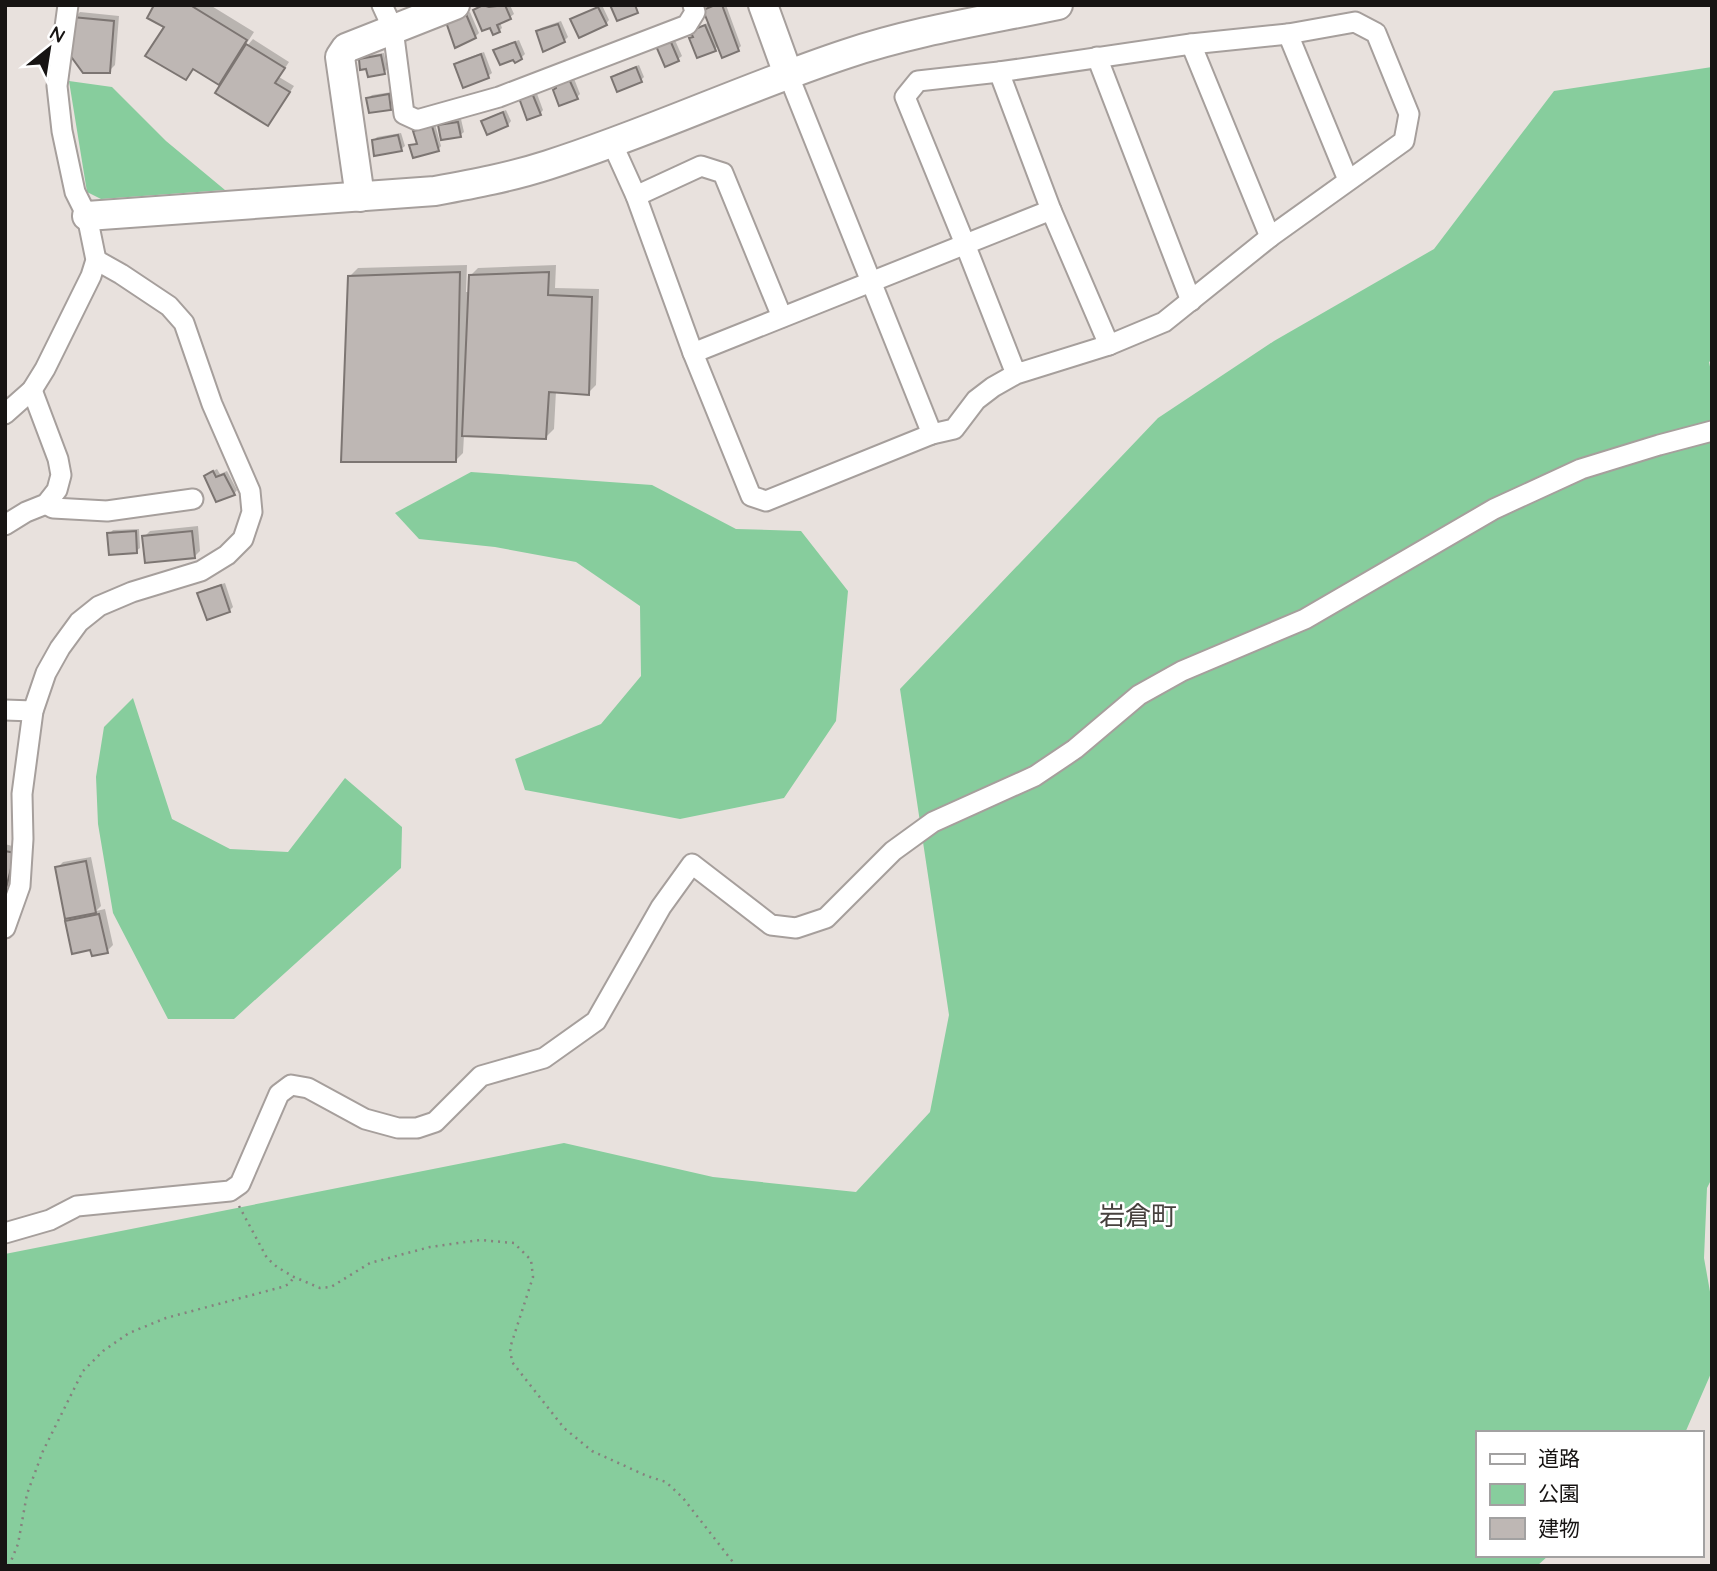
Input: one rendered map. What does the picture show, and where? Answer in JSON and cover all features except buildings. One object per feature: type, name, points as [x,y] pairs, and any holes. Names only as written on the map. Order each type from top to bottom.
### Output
[{"type":"street","points":[[5,414],[32,390],[45,369],[92,276],[96,260],[87,216],[75,192],[62,131],[57,86],[68,5]]},
{"type":"street","points":[[360,197],[340,57],[346,48],[387,17],[455,5]]},
{"type":"street","points":[[387,17],[404,114],[417,120],[499,97],[687,25],[695,12],[693,5]]},
{"type":"street","points":[[763,5],[932,434]]},
{"type":"street","points":[[87,216],[435,191],[491,181],[546,166],[612,143],[849,53],[900,38],[1058,5]]},
{"type":"street","points":[[612,143],[636,196],[693,353],[751,496],[766,501],[932,434],[954,429],[976,400],[1016,374],[1108,345],[1164,323],[1270,237],[1404,141],[1409,114],[1376,33],[1355,22],[1288,34],[1191,44],[918,81],[905,97],[1016,374]]},
{"type":"street","points":[[1288,34],[1348,180]]},
{"type":"street","points":[[1191,44],[1270,237]]},
{"type":"street","points":[[1097,58],[1191,301]]},
{"type":"street","points":[[999,72],[1051,211],[1108,345]]},
{"type":"street","points":[[636,196],[701,166],[723,173],[782,317]]},
{"type":"street","points":[[693,353],[1051,211]]},
{"type":"street","points":[[5,928],[20,886],[22,794],[33,711],[46,673],[60,648],[79,622],[100,606],[132,592],[201,571],[227,555],[243,539],[252,512],[250,491],[212,404],[184,323],[169,306],[96,260]]},
{"type":"street","points":[[5,524],[47,504],[57,490],[61,475],[58,459],[32,390]]},
{"type":"street","points":[[5,1233],[50,1220],[77,1206],[230,1191],[240,1184],[279,1094],[291,1085],[308,1088],[366,1119],[398,1128],[417,1128],[435,1122],[481,1076],[544,1058],[596,1021],[661,907],[692,864],[771,925],[796,928],[826,918],[893,851],[933,822],[1035,776],[1075,750],[1149,689],[1182,671],[1305,619],[1494,509],[1581,469],[1712,430]]},
{"type":"street","points":[[47,504],[53,508],[107,511],[193,499]]},
{"type":"street","points":[[5,710],[33,711]]},
{"type":"path","points":[[230,1191],[267,1258],[294,1278],[320,1288],[331,1287],[370,1263],[430,1247],[480,1240],[514,1243],[531,1260],[533,1277],[510,1348],[512,1362],[564,1428],[592,1451],[666,1482],[683,1498],[736,1566]]},
{"type":"path","points":[[9,1566],[18,1544],[27,1494],[43,1451],[83,1371],[103,1351],[129,1333],[211,1305],[282,1287],[294,1278]]},
{"type":"green space","points":[[1712,67],[1712,360],[1709,362],[1712,376],[1712,1178],[1707,1188],[1704,1258],[1712,1303],[1712,1371],[1686,1431],[1476,1431],[1476,1557],[1547,1557],[1537,1566],[5,1566],[5,1254],[564,1143],[713,1177],[856,1192],[930,1112],[949,1015],[900,689],[1158,418],[1274,341],[1434,249],[1554,91]]},
{"type":"green space","points":[[69,81],[112,87],[166,141],[225,190],[101,199],[87,192]]},
{"type":"green space","points":[[471,472],[652,485],[736,529],[801,531],[848,591],[836,721],[784,798],[680,819],[525,790],[515,759],[601,724],[641,676],[640,606],[576,562],[495,547],[419,539],[395,513]]},
{"type":"green space","points":[[133,698],[172,819],[230,849],[288,852],[345,778],[402,827],[401,868],[234,1019],[168,1019],[113,913],[98,824],[96,777],[104,727]]},
{"type":"district","name":"岩倉町","points":[[1138,1215]]}]
